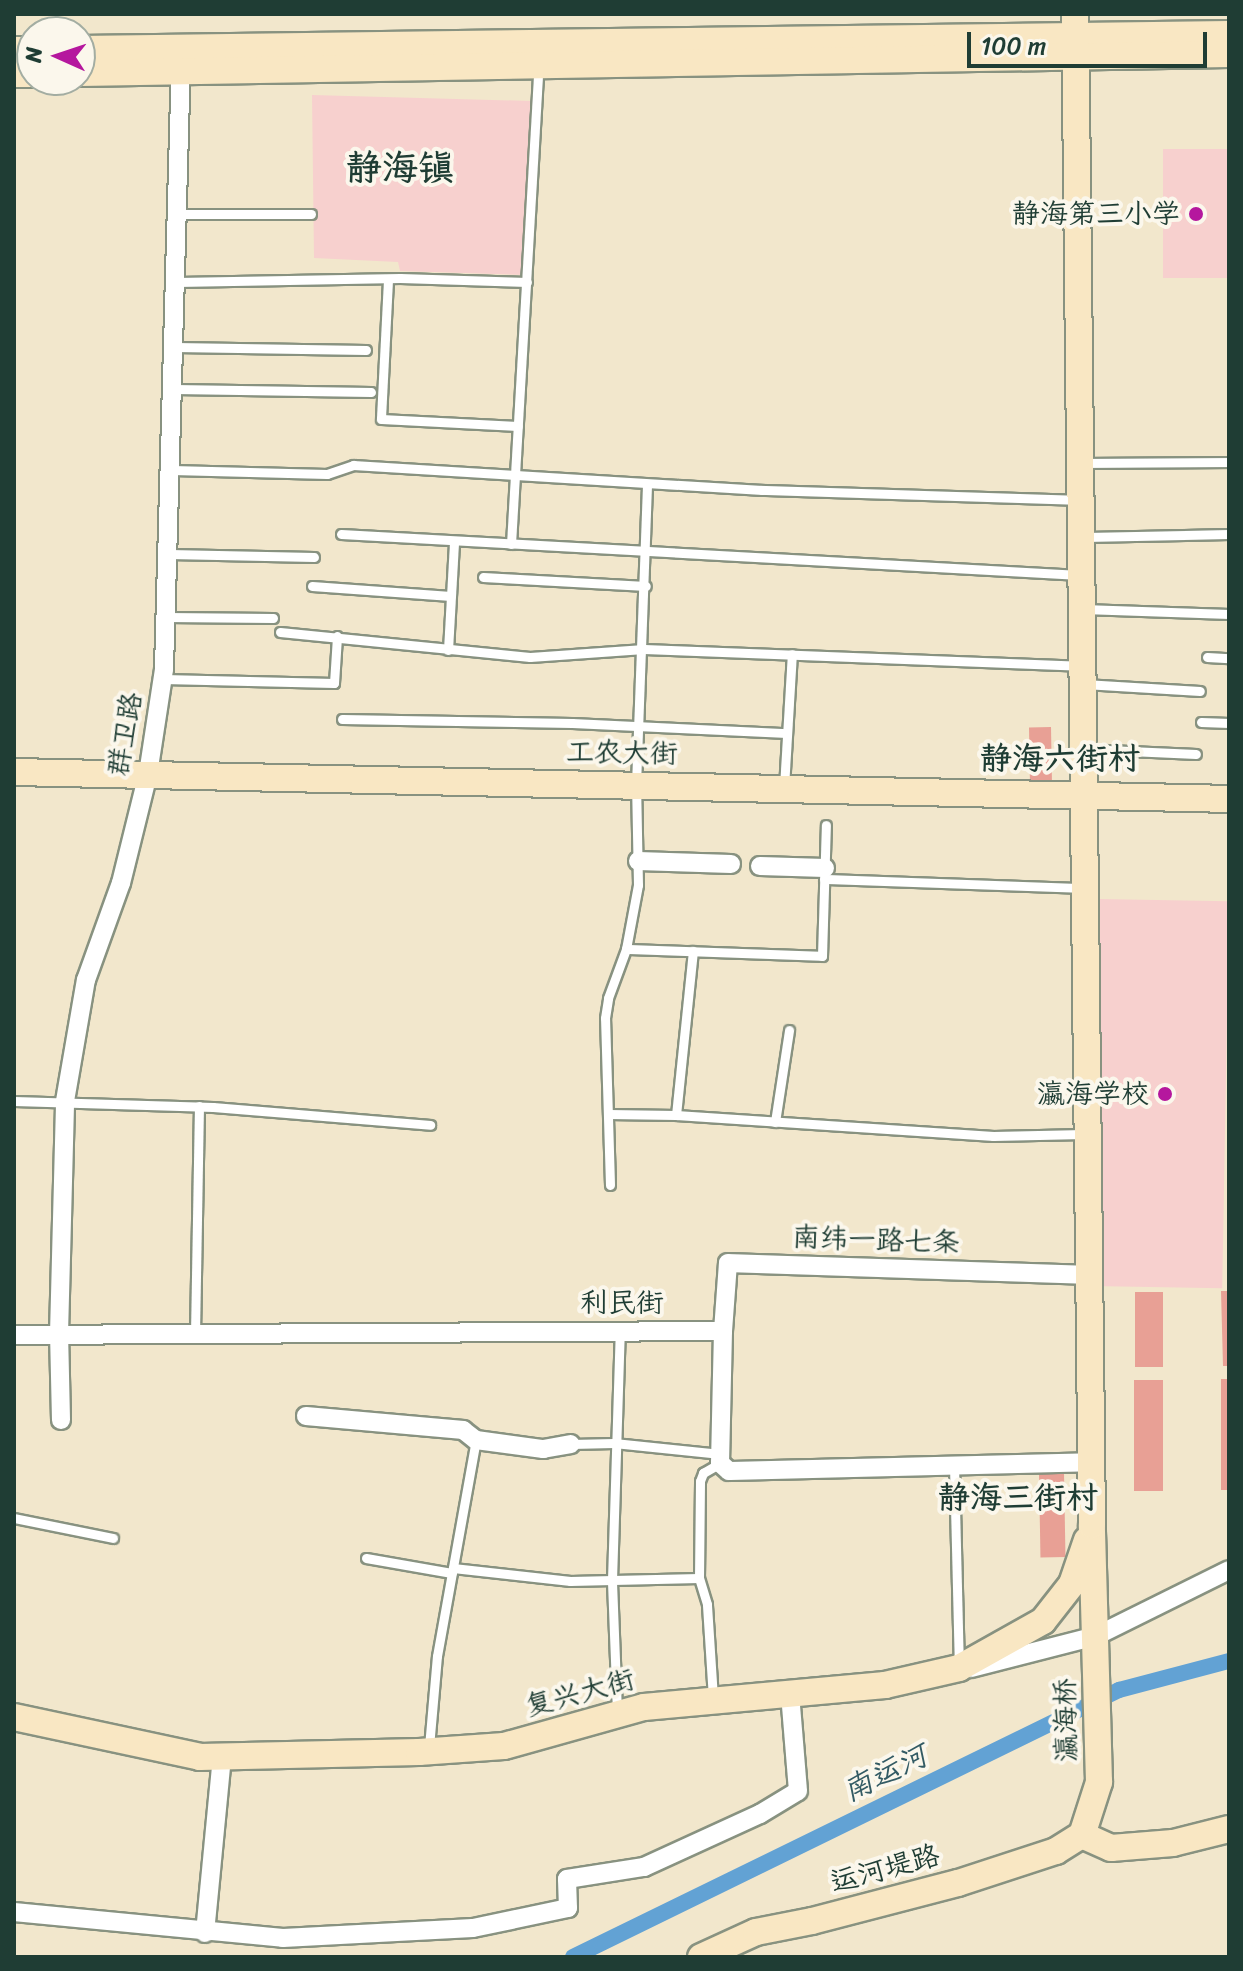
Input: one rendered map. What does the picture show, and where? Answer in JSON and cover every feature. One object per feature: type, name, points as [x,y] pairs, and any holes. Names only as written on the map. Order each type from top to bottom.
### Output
[{"type":"street","points":[[96,71],[181,59],[852,37],[1229,34]]},
{"type":"street","points":[[1075,35],[1229,54]]},
{"type":"street","name":"瀛海桥","points":[[1075,35],[1086,796],[1091,1462],[1099,1782],[1082,1835]]},
{"type":"street","points":[[96,51],[181,59],[538,65],[852,37]]},
{"type":"street","name":"群卫路","points":[[61,1420],[59,1334],[65,1101],[86,980],[121,883],[148,774],[163,679],[172,470],[181,59]]},
{"type":"street","name":"工农大街","points":[[14,772],[1229,799]]},
{"type":"street","points":[[638,861],[731,864]]},
{"type":"street","points":[[760,866],[825,874]]},
{"type":"street","name":"南纬一路七条","points":[[723,1331],[728,1263],[1090,1275]]},
{"type":"street","points":[[723,1331],[720,1459],[729,1471],[1091,1462]]},
{"type":"street","name":"利民街","points":[[14,1335],[723,1331]]},
{"type":"street","points":[[306,1416],[463,1430],[476,1440],[543,1449],[571,1444]]},
{"type":"street","name":"复兴大街","points":[[14,1717],[162,1751],[222,1757],[429,1751],[504,1746],[617,1712],[885,1685],[959,1668],[1043,1621],[1072,1584],[1092,1525]]},
{"type":"street","points":[[959,1668],[976,1668],[1096,1646],[1229,1570]]},
{"type":"street","points":[[14,1912],[205,1933],[283,1938],[413,1934],[473,1928],[568,1908],[567,1879],[644,1867],[760,1814],[798,1791],[790,1694]]},
{"type":"street","points":[[205,1933],[222,1757]]},
{"type":"street","points":[[1082,1835],[1111,1848],[1173,1843],[1229,1829]]},
{"type":"street","name":"运河堤路","points":[[701,1957],[756,1932],[812,1921],[972,1878],[1056,1851],[1082,1835]]},
{"type":"lane","points":[[511,544],[538,65]]},
{"type":"lane","points":[[178,214],[311,214]]},
{"type":"lane","points":[[388,280],[381,419],[518,426]]},
{"type":"lane","points":[[177,282],[527,282]]},
{"type":"lane","points":[[175,347],[366,350]]},
{"type":"lane","points":[[174,389],[371,392]]},
{"type":"lane","points":[[1080,463],[1229,462]]},
{"type":"lane","points":[[172,470],[327,474],[353,465],[647,484],[1081,500]]},
{"type":"lane","points":[[610,1185],[605,1018],[626,949],[638,861],[636,785],[644,649],[647,484]]},
{"type":"lane","points":[[341,534],[1082,575]]},
{"type":"lane","points":[[1081,537],[1229,534]]},
{"type":"lane","points":[[448,650],[454,541]]},
{"type":"lane","points":[[169,554],[314,557]]},
{"type":"lane","points":[[483,577],[646,586]]},
{"type":"lane","points":[[312,586],[451,596]]},
{"type":"lane","points":[[1083,609],[1229,614]]},
{"type":"lane","points":[[166,617],[273,618]]},
{"type":"lane","points":[[280,632],[530,657],[644,649],[792,654],[1084,675],[1200,691]]},
{"type":"lane","points":[[163,679],[334,683],[337,636]]},
{"type":"lane","points":[[784,789],[792,654]]},
{"type":"lane","points":[[1207,657],[1229,658]]},
{"type":"lane","points":[[342,719],[787,733]]},
{"type":"lane","points":[[1201,722],[1229,723]]},
{"type":"lane","points":[[1085,749],[1196,754]]},
{"type":"lane","points":[[626,949],[822,956],[826,825]]},
{"type":"lane","points":[[825,874],[1087,889]]},
{"type":"lane","points":[[676,1115],[693,951]]},
{"type":"lane","points":[[775,1122],[789,1030]]},
{"type":"lane","points":[[14,1101],[199,1106],[430,1125]]},
{"type":"lane","points":[[195,1334],[199,1106]]},
{"type":"lane","points":[[608,1114],[676,1115],[993,1136],[1089,1134]]},
{"type":"lane","points":[[617,1712],[612,1580],[614,1443],[620,1331]]},
{"type":"lane","points":[[429,1751],[437,1656],[476,1440]]},
{"type":"lane","points":[[571,1444],[614,1443],[720,1459]]},
{"type":"lane","points":[[713,1702],[707,1604],[699,1578],[700,1481],[703,1473],[720,1459]]},
{"type":"lane","points":[[954,1465],[959,1668]]},
{"type":"lane","points":[[14,1518],[113,1538]]},
{"type":"lane","points":[[366,1558],[452,1571],[570,1581],[699,1578]]},
{"type":"shaded area","points":[[312,95],[532,101],[524,275],[400,271],[398,262],[314,258]]},
{"type":"shaded area","name":"静海第三小学","points":[[1163,149],[1229,149],[1229,278],[1163,278]]},
{"type":"shaded area","name":"瀛海学校","points":[[1098,899],[1229,901],[1222,1288],[1091,1286]]},
{"type":"building","points":[[1029,727],[1051,727],[1052,781],[1030,781]]},
{"type":"building","points":[[1221,1291],[1229,1291],[1229,1366],[1223,1366]]},
{"type":"building","points":[[1135,1292],[1163,1292],[1163,1367],[1135,1367]]},
{"type":"building","points":[[1221,1379],[1229,1379],[1229,1490],[1221,1490]]},
{"type":"building","points":[[1134,1380],[1163,1380],[1163,1491],[1134,1491]]},
{"type":"building","points":[[1039,1473],[1064,1473],[1065,1557],[1040,1557]]},
{"type":"waterway","name":"南运河","points":[[573,1957],[1119,1690],[1229,1661]]},
{"type":"place","name":"静海第三小学","points":[[1196,214]]},
{"type":"place","name":"瀛海学校","points":[[1165,1094]]},
{"type":"district","name":"静海镇","points":[[400,169]]},
{"type":"district","name":"静海六街村","points":[[1060,759]]},
{"type":"district","name":"静海三街村","points":[[1018,1498]]}]
